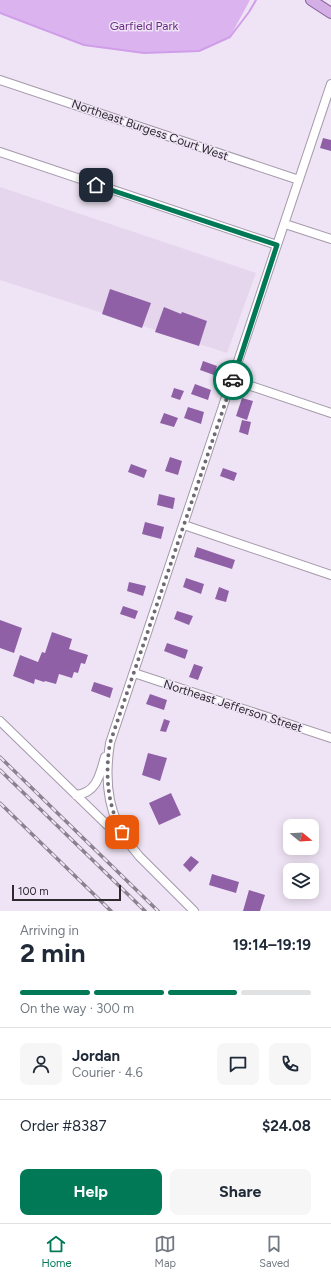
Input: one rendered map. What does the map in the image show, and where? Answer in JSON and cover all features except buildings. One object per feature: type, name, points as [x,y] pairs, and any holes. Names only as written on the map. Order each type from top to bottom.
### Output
[{"type":"main road","points":[[311,0],[331,13]]},
{"type":"street","name":"Northeast Burgess Court West","points":[[0,80],[299,180]]},
{"type":"street","points":[[76,795],[84,793],[94,787],[110,743],[331,84]]},
{"type":"street","points":[[0,152],[277,245]]},
{"type":"street","points":[[285,224],[331,239]]},
{"type":"street","points":[[233,380],[331,413]]},
{"type":"street","points":[[184,525],[331,575]]},
{"type":"street","name":"Northeast Jefferson Street","points":[[134,673],[331,738]]},
{"type":"street","points":[[0,721],[106,824],[127,841]]},
{"type":"street","points":[[110,743],[107,768],[109,793],[117,823],[127,841],[139,856],[194,911]]},
{"type":"shaded area","points":[[0,187],[256,273],[227,353],[0,280]]},
{"type":"green space","name":"Garfield Park","points":[[0,0],[250,0],[230,37],[199,51],[144,53],[84,45],[0,13]]},
{"type":"waterway","points":[[0,13],[84,45],[144,53],[199,51],[230,37],[256,0]]},
{"type":"railway","points":[[0,757],[158,911]]},
{"type":"railway","points":[[0,770],[145,911]]},
{"type":"railway","points":[[0,803],[111,911]]},
{"type":"way so far","points":[[122,832],[117,823],[109,793],[107,768],[110,743],[233,380]]},
{"type":"route","points":[[96,185],[277,245],[233,380]]}]
